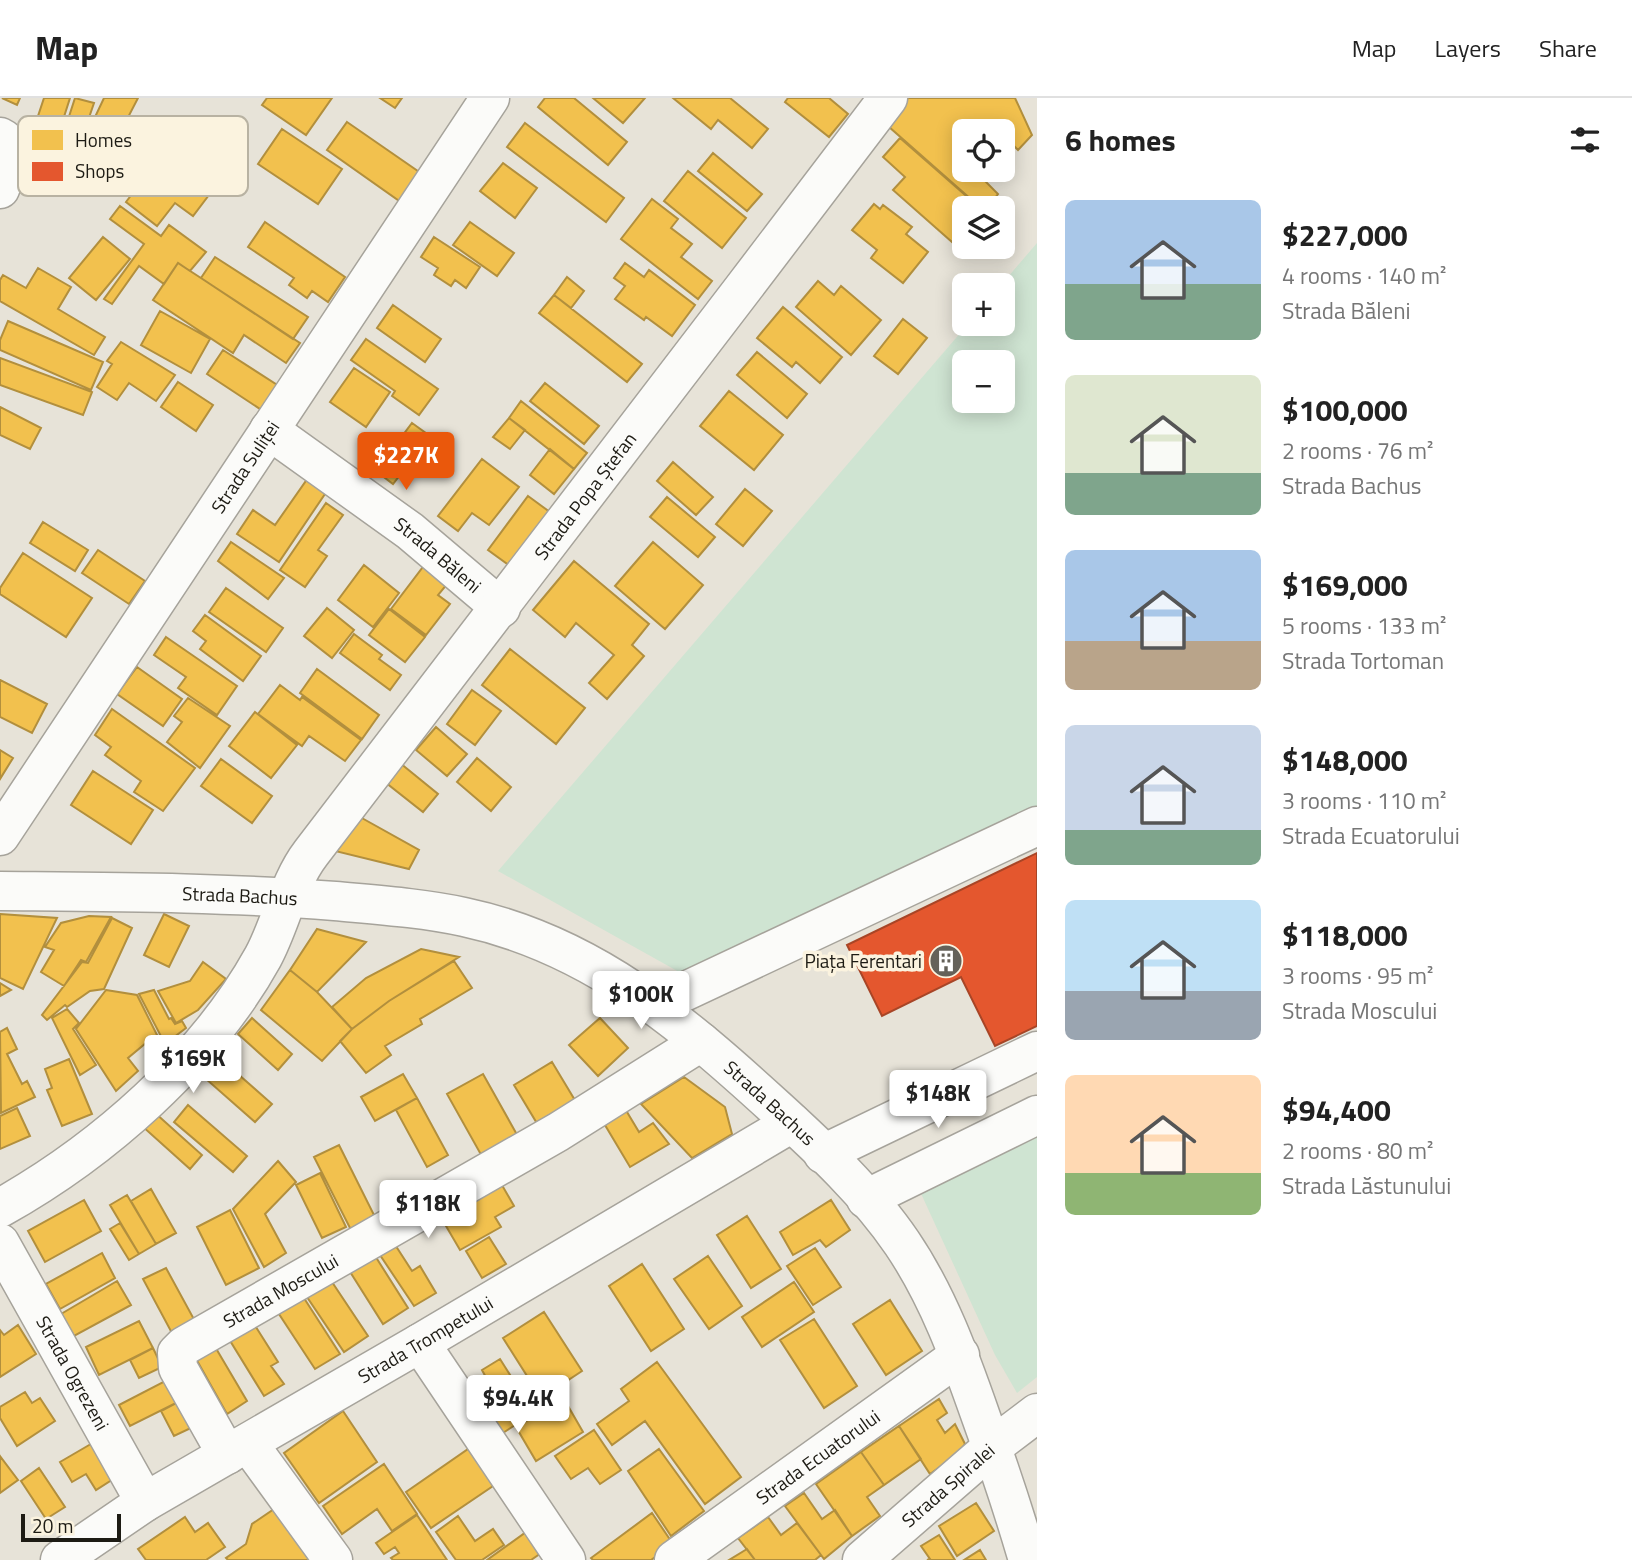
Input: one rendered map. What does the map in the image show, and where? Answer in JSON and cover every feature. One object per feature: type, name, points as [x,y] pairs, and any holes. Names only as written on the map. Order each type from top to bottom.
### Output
[{"type":"street","name":"Strada Suliței","points":[[0,836],[490,98]]},
{"type":"street","name":"Strada Popa Ștefan","points":[[0,1208],[88,1152],[189,1057],[219,1023],[246,986],[272,938],[305,861],[501,608],[888,98]]},
{"type":"street","points":[[0,137],[5,139],[11,149],[11,156],[0,189]]},
{"type":"street","name":"Strada Băleni","points":[[269,430],[410,531],[501,608]]},
{"type":"street","points":[[656,1005],[1037,826]]},
{"type":"street","name":"Strada Bachus","points":[[0,891],[288,897],[398,907],[465,917],[526,935],[597,968],[656,1005],[792,1123],[866,1199],[901,1242],[929,1291],[960,1355],[1028,1560]]},
{"type":"street","name":"Strada Moscului","points":[[333,1560],[237,1449],[178,1368],[177,1353],[184,1346],[558,1132],[701,1042]]},
{"type":"street","points":[[823,1154],[1037,1051]]},
{"type":"street","points":[[866,1199],[1037,1115]]},
{"type":"street","name":"Strada Trompetului","points":[[60,1560],[103,1548],[145,1502],[792,1123]]},
{"type":"street","name":"Strada Ogrezeni","points":[[0,1243],[145,1502]]},
{"type":"street","points":[[420,1343],[566,1560]]},
{"type":"street","name":"Strada Ecuatorului","points":[[674,1560],[960,1355]]},
{"type":"street","name":"Strada Spiralei","points":[[862,1560],[992,1447],[1037,1413]]},
{"type":"green space","points":[[1037,243],[1037,822],[697,982],[498,871],[958,336],[1015,336],[1015,273],[1011,273]]},
{"type":"green space","points":[[1037,1129],[1037,1377],[1017,1393],[995,1355],[918,1187]]},
{"type":"building: Homes","points":[[2,98],[20,98],[17,105]]},
{"type":"building: Homes","points":[[44,98],[70,98],[64,116],[38,116]]},
{"type":"building: Homes","points":[[75,98],[94,103],[90,116],[69,116]]},
{"type":"building: Homes","points":[[104,98],[138,98],[129,116],[95,116]]},
{"type":"building: Homes","points":[[267,98],[332,98],[306,135],[262,105]]},
{"type":"building: Homes","points":[[380,98],[402,98],[395,108]]},
{"type":"building: Homes","points":[[545,98],[574,98],[627,142],[608,165],[538,107]]},
{"type":"building: Homes","points":[[593,98],[645,98],[623,123]]},
{"type":"building: Homes","points":[[673,98],[730,98],[768,129],[752,148],[718,120],[711,129]]},
{"type":"building: Homes","points":[[788,98],[829,98],[848,114],[829,137],[785,102]]},
{"type":"building: Homes","points":[[908,98],[1015,98],[1032,135],[1018,150],[1015,147],[1015,119],[952,119],[952,182],[986,182],[998,194],[967,196],[888,126]]},
{"type":"building: Homes","points":[[347,122],[425,176],[405,205],[327,150]]},
{"type":"building: Homes","points":[[525,123],[624,198],[606,222],[507,147]]},
{"type":"building: Homes","points":[[282,129],[342,169],[318,204],[258,164]]},
{"type":"building: Homes","points":[[900,138],[966,196],[952,196],[952,242],[893,190],[905,177],[883,157]]},
{"type":"building: Homes","points":[[713,153],[762,194],[747,211],[698,171]]},
{"type":"building: Homes","points":[[503,163],[537,188],[515,218],[480,191]]},
{"type":"building: Homes","points":[[688,171],[746,218],[722,248],[664,201]]},
{"type":"building: Homes","points":[[131,196],[208,196],[193,216],[175,203],[157,226],[126,202]]},
{"type":"building: Homes","points":[[652,199],[678,219],[671,228],[692,244],[681,257],[712,281],[698,299],[621,239]]},
{"type":"building: Homes","points":[[874,204],[880,209],[883,205],[912,227],[906,234],[928,252],[903,283],[871,258],[877,250],[852,230]]},
{"type":"building: Homes","points":[[120,206],[161,236],[169,225],[206,252],[190,271],[178,263],[164,284],[139,266],[112,304],[104,299],[144,244],[110,219]]},
{"type":"building: Homes","points":[[265,222],[345,277],[328,302],[312,291],[307,298],[289,285],[294,278],[248,247]]},
{"type":"building: Homes","points":[[470,222],[514,253],[497,276],[453,245]]},
{"type":"building: Homes","points":[[103,237],[130,259],[96,300],[69,278]]},
{"type":"building: Homes","points":[[434,237],[480,267],[466,288],[455,280],[451,286],[434,275],[438,268],[421,257]]},
{"type":"building: Homes","points":[[215,257],[308,317],[293,339],[201,278]]},
{"type":"building: Homes","points":[[178,263],[300,343],[286,363],[244,335],[233,353],[153,300]]},
{"type":"building: Homes","points":[[625,263],[644,277],[649,270],[695,305],[672,336],[615,299],[625,286],[614,278]]},
{"type":"building: Homes","points":[[38,268],[71,287],[58,309],[105,337],[94,355],[0,301],[0,280],[3,275],[26,288]]},
{"type":"building: Homes","points":[[567,277],[584,291],[571,308],[554,295]]},
{"type":"building: Homes","points":[[818,281],[834,295],[841,286],[881,320],[851,355],[796,307]]},
{"type":"building: Homes","points":[[554,295],[642,364],[627,382],[539,313]]},
{"type":"building: Homes","points":[[393,305],[441,339],[425,362],[377,328]]},
{"type":"building: Homes","points":[[783,307],[842,357],[820,383],[796,362],[792,367],[757,338]]},
{"type":"building: Homes","points":[[160,311],[210,339],[191,373],[141,345]]},
{"type":"building: Homes","points":[[903,319],[927,338],[898,374],[874,356]]},
{"type":"building: Homes","points":[[8,321],[103,362],[91,390],[0,350],[0,340]]},
{"type":"building: Homes","points":[[366,339],[438,389],[419,415],[392,396],[395,391],[351,360]]},
{"type":"building: Homes","points":[[121,342],[175,375],[156,401],[129,383],[117,400],[97,387],[112,364],[107,361]]},
{"type":"building: Homes","points":[[223,350],[282,388],[266,413],[207,374]]},
{"type":"building: Homes","points":[[757,352],[807,394],[787,418],[737,375]]},
{"type":"building: Homes","points":[[0,358],[92,392],[83,415],[0,385]]},
{"type":"building: Homes","points":[[354,368],[390,392],[366,427],[330,402]]},
{"type":"building: Homes","points":[[178,382],[213,405],[196,431],[161,407]]},
{"type":"building: Homes","points":[[545,383],[599,426],[584,444],[530,401]]},
{"type":"building: Homes","points":[[729,391],[783,435],[754,470],[700,426]]},
{"type":"building: Homes","points":[[521,401],[587,453],[574,469],[509,418]]},
{"type":"building: Homes","points":[[0,407],[41,428],[30,449],[0,435]]},
{"type":"building: Homes","points":[[509,418],[525,430],[510,449],[493,437]]},
{"type":"building: Homes","points":[[412,423],[430,436],[393,484],[376,471]]},
{"type":"building: Homes","points":[[550,449],[574,469],[554,494],[530,475]]},
{"type":"building: Homes","points":[[482,459],[519,487],[489,525],[472,513],[458,531],[438,516]]},
{"type":"building: Homes","points":[[673,462],[713,497],[696,515],[657,481]]},
{"type":"building: Homes","points":[[308,478],[327,491],[279,562],[237,534],[253,510],[275,525]]},
{"type":"building: Homes","points":[[745,489],[772,511],[743,546],[716,524]]},
{"type":"building: Homes","points":[[528,496],[558,518],[517,571],[488,550]]},
{"type":"building: Homes","points":[[667,497],[715,537],[698,557],[650,517]]},
{"type":"building: Homes","points":[[326,503],[343,515],[318,550],[327,556],[305,587],[280,570]]},
{"type":"building: Homes","points":[[43,522],[88,550],[75,571],[30,543]]},
{"type":"building: Homes","points":[[231,542],[284,578],[268,599],[218,561]]},
{"type":"building: Homes","points":[[653,542],[703,585],[665,629],[615,586]]},
{"type":"building: Homes","points":[[98,550],[145,581],[129,604],[82,573]]},
{"type":"building: Homes","points":[[23,553],[92,598],[66,637],[0,594],[0,588]]},
{"type":"building: Homes","points":[[429,559],[453,577],[438,595],[450,604],[426,635],[391,609]]},
{"type":"building: Homes","points":[[574,561],[649,624],[632,645],[644,656],[607,699],[589,683],[614,655],[576,623],[565,637],[533,610]]},
{"type":"building: Homes","points":[[364,565],[399,593],[373,627],[338,600]]},
{"type":"building: Homes","points":[[226,588],[283,628],[266,652],[209,612]]},
{"type":"building: Homes","points":[[327,608],[354,630],[332,658],[304,636]]},
{"type":"building: Homes","points":[[389,609],[425,637],[405,662],[369,635]]},
{"type":"building: Homes","points":[[205,615],[261,656],[243,681],[200,649],[206,641],[193,631]]},
{"type":"building: Homes","points":[[354,634],[382,655],[379,659],[401,675],[390,690],[340,653]]},
{"type":"building: Homes","points":[[166,637],[237,686],[217,715],[178,688],[186,677],[154,655]]},
{"type":"building: Homes","points":[[510,649],[585,708],[556,744],[482,685]]},
{"type":"building: Homes","points":[[137,667],[182,699],[163,726],[117,694]]},
{"type":"building: Homes","points":[[317,669],[379,715],[362,739],[300,693]]},
{"type":"building: Homes","points":[[0,680],[47,704],[32,733],[0,717]]},
{"type":"building: Homes","points":[[280,685],[300,700],[302,697],[361,740],[345,761],[309,736],[302,746],[258,714]]},
{"type":"building: Homes","points":[[472,690],[501,711],[475,745],[447,724]]},
{"type":"building: Homes","points":[[188,698],[230,726],[200,768],[167,742],[182,722],[174,716]]},
{"type":"building: Homes","points":[[112,709],[195,768],[163,811],[134,792],[141,781],[105,755],[111,747],[95,735]]},
{"type":"building: Homes","points":[[255,712],[297,745],[271,778],[229,746]]},
{"type":"building: Homes","points":[[436,727],[467,754],[447,776],[416,750]]},
{"type":"building: Homes","points":[[0,750],[13,758],[0,779]]},
{"type":"building: Homes","points":[[477,758],[511,787],[491,811],[457,782]]},
{"type":"building: Homes","points":[[221,759],[272,796],[252,823],[201,786]]},
{"type":"building: Homes","points":[[400,763],[438,794],[423,812],[385,782]]},
{"type":"building: Homes","points":[[93,771],[153,810],[131,844],[71,805]]},
{"type":"building: Homes","points":[[360,817],[419,850],[409,869],[335,851]]},
{"type":"building: Homes","points":[[0,914],[57,918],[23,989],[0,978]]},
{"type":"building: Homes","points":[[164,914],[189,926],[169,967],[144,955]]},
{"type":"building: Homes","points":[[89,916],[111,917],[86,962],[81,960],[64,986],[41,972],[54,950],[45,947],[61,923]]},
{"type":"building: Homes","points":[[112,918],[132,928],[104,989],[90,991],[67,1007],[65,1005],[47,1020],[42,1015],[82,962],[88,963]]},
{"type":"building: Homes","points":[[317,929],[366,942],[317,992],[290,970]]},
{"type":"building: Homes","points":[[421,949],[459,957],[389,1001],[352,1029],[332,1007],[366,978]]},
{"type":"building: Homes","points":[[454,961],[472,988],[420,1019],[422,1024],[385,1046],[391,1055],[366,1073],[340,1041],[389,1001]]},
{"type":"building: Homes","points":[[203,962],[226,979],[198,1010],[176,1023],[158,991],[190,981]]},
{"type":"building: Homes","points":[[290,970],[317,992],[352,1029],[322,1061],[261,1010]]},
{"type":"building: Homes","points":[[0,983],[11,990],[0,996]]},
{"type":"building: Homes","points":[[106,990],[137,995],[160,1041],[150,1048],[146,1043],[128,1058],[138,1071],[116,1091],[76,1029]]},
{"type":"building: Homes","points":[[154,990],[169,1019],[175,1024],[182,1021],[186,1028],[165,1044],[139,994]]},
{"type":"building: Homes","points":[[67,1009],[79,1023],[73,1029],[96,1065],[80,1075],[52,1018]]},
{"type":"building: Homes","points":[[252,1018],[292,1054],[278,1070],[238,1034]]},
{"type":"building: Homes","points":[[600,1018],[628,1048],[598,1076],[569,1045]]},
{"type":"building: Homes","points":[[7,1028],[17,1049],[7,1054],[22,1084],[27,1081],[35,1097],[1,1113],[0,1032]]},
{"type":"building: Homes","points":[[69,1059],[92,1114],[62,1126],[47,1090],[52,1088],[45,1069]]},
{"type":"building: Homes","points":[[222,1060],[272,1104],[255,1122],[206,1079]]},
{"type":"building: Homes","points":[[552,1062],[576,1102],[538,1125],[514,1085]]},
{"type":"building: Homes","points":[[403,1074],[417,1098],[375,1121],[361,1097]]},
{"type":"building: Homes","points":[[483,1074],[520,1140],[484,1160],[447,1094]]},
{"type":"building: Homes","points":[[684,1077],[725,1107],[732,1134],[692,1158],[641,1104]]},
{"type":"building: Homes","points":[[417,1098],[448,1155],[427,1167],[396,1110]]},
{"type":"building: Homes","points":[[188,1105],[247,1156],[233,1172],[174,1122]]},
{"type":"building: Homes","points":[[624,1107],[639,1132],[653,1123],[669,1144],[630,1167],[602,1120]]},
{"type":"building: Homes","points":[[17,1108],[30,1136],[0,1149],[0,1116]]},
{"type":"building: Homes","points":[[154,1112],[202,1155],[190,1169],[142,1126]]},
{"type":"building: Homes","points":[[339,1145],[375,1217],[351,1230],[314,1157]]},
{"type":"building: Homes","points":[[278,1161],[296,1182],[265,1214],[286,1253],[264,1267],[233,1209]]},
{"type":"building: Homes","points":[[320,1173],[346,1227],[322,1238],[296,1185]]},
{"type":"building: Homes","points":[[499,1180],[514,1206],[495,1217],[501,1227],[460,1250],[439,1214]]},
{"type":"building: Homes","points":[[151,1189],[176,1233],[156,1244],[131,1201]]},
{"type":"building: Homes","points":[[127,1195],[156,1244],[139,1254],[110,1205]]},
{"type":"building: Homes","points":[[84,1200],[101,1231],[45,1262],[28,1231]]},
{"type":"building: Homes","points":[[831,1200],[850,1230],[826,1247],[820,1240],[793,1255],[780,1232]]},
{"type":"building: Homes","points":[[230,1210],[259,1268],[226,1285],[197,1227]]},
{"type":"building: Homes","points":[[747,1216],[781,1269],[751,1288],[717,1235]]},
{"type":"building: Homes","points":[[120,1223],[139,1254],[129,1260],[110,1229]]},
{"type":"building: Homes","points":[[489,1237],[506,1264],[482,1278],[466,1251]]},
{"type":"building: Homes","points":[[392,1240],[412,1271],[420,1266],[436,1293],[414,1306],[376,1249]]},
{"type":"building: Homes","points":[[815,1248],[841,1287],[813,1305],[787,1266]]},
{"type":"building: Homes","points":[[372,1251],[408,1308],[383,1324],[347,1267]]},
{"type":"building: Homes","points":[[102,1253],[115,1278],[60,1309],[46,1284]]},
{"type":"building: Homes","points":[[708,1256],[742,1306],[709,1329],[674,1279]]},
{"type":"building: Homes","points":[[642,1264],[684,1329],[651,1351],[609,1286]]},
{"type":"building: Homes","points":[[166,1268],[196,1323],[173,1335],[143,1279]]},
{"type":"building: Homes","points":[[330,1279],[368,1336],[344,1352],[305,1294]]},
{"type":"building: Homes","points":[[117,1281],[131,1305],[74,1336],[61,1314]]},
{"type":"building: Homes","points":[[794,1282],[814,1312],[762,1347],[742,1317]]},
{"type":"building: Homes","points":[[302,1295],[340,1354],[315,1369],[277,1311]]},
{"type":"building: Homes","points":[[890,1300],[922,1351],[886,1375],[853,1324]]},
{"type":"building: Homes","points":[[544,1312],[582,1371],[541,1398],[503,1338]]},
{"type":"building: Homes","points":[[814,1319],[857,1386],[824,1408],[780,1340]]},
{"type":"building: Homes","points":[[139,1321],[153,1348],[99,1375],[86,1347]]},
{"type":"building: Homes","points":[[254,1324],[278,1362],[271,1366],[284,1384],[264,1396],[229,1339]]},
{"type":"building: Homes","points":[[18,1325],[36,1354],[0,1377],[0,1330],[4,1335]]},
{"type":"building: Homes","points":[[214,1345],[247,1401],[227,1414],[195,1357]]},
{"type":"building: Homes","points":[[153,1348],[162,1367],[139,1378],[130,1360]]},
{"type":"building: Homes","points":[[500,1359],[534,1413],[498,1436],[471,1392],[488,1381],[482,1370]]},
{"type":"building: Homes","points":[[657,1362],[741,1477],[705,1504],[645,1421],[612,1445],[597,1424],[629,1401],[621,1389]]},
{"type":"building: Homes","points":[[169,1379],[180,1401],[130,1426],[119,1405]]},
{"type":"building: Homes","points":[[25,1392],[32,1403],[40,1398],[55,1421],[17,1446],[0,1418],[0,1407]]},
{"type":"building: Homes","points":[[564,1399],[583,1432],[536,1461],[516,1427]]},
{"type":"building: Homes","points":[[939,1399],[947,1413],[937,1420],[945,1433],[955,1424],[965,1444],[958,1454],[930,1474],[899,1426]]},
{"type":"building: Homes","points":[[180,1401],[193,1427],[174,1436],[161,1411]]},
{"type":"building: Homes","points":[[343,1411],[377,1462],[319,1503],[284,1453]]},
{"type":"building: Homes","points":[[899,1426],[921,1459],[884,1485],[861,1452]]},
{"type":"building: Homes","points":[[594,1430],[621,1470],[600,1484],[588,1468],[571,1479],[555,1456]]},
{"type":"building: Homes","points":[[96,1441],[118,1476],[96,1490],[86,1474],[72,1482],[60,1462]]},
{"type":"building: Homes","points":[[471,1447],[496,1484],[431,1528],[406,1492]]},
{"type":"building: Homes","points":[[659,1449],[704,1511],[671,1536],[628,1471]]},
{"type":"building: Homes","points":[[861,1452],[884,1485],[867,1497],[880,1516],[852,1536],[816,1484]]},
{"type":"building: Homes","points":[[0,1456],[18,1480],[0,1493]]},
{"type":"building: Homes","points":[[384,1464],[417,1514],[392,1531],[377,1509],[342,1534],[323,1506]]},
{"type":"building: Homes","points":[[39,1468],[65,1507],[46,1519],[21,1481]]},
{"type":"building: Homes","points":[[804,1493],[822,1519],[835,1510],[852,1536],[824,1559],[785,1506]]},
{"type":"building: Homes","points":[[283,1503],[322,1560],[226,1558],[246,1544],[252,1524]]},
{"type":"building: Homes","points":[[976,1503],[994,1531],[957,1556],[939,1526]]},
{"type":"building: Homes","points":[[652,1513],[673,1544],[651,1560],[591,1558]]},
{"type":"building: Homes","points":[[417,1515],[447,1560],[393,1560],[391,1558],[399,1553],[395,1547],[384,1554],[376,1543]]},
{"type":"building: Homes","points":[[458,1516],[475,1541],[493,1529],[504,1545],[482,1560],[456,1560],[436,1532]]},
{"type":"building: Homes","points":[[185,1517],[195,1532],[208,1523],[225,1547],[206,1560],[146,1560],[138,1549]]},
{"type":"building: Homes","points":[[768,1517],[781,1535],[797,1523],[821,1555],[815,1560],[755,1560],[738,1538]]},
{"type":"building: Homes","points":[[529,1530],[544,1551],[531,1560],[487,1560]]},
{"type":"building: Homes","points":[[939,1535],[955,1560],[927,1560],[930,1559],[921,1546]]},
{"type":"building: Homes","points":[[747,1549],[755,1560],[729,1560]]},
{"type":"building: Homes","points":[[980,1550],[986,1560],[964,1560]]},
{"type":"building: Shops","name":"Piața Ferentari","points":[[1037,853],[1037,1026],[995,1046],[961,977],[882,1016],[847,945]]},
{"type":"place","name":"Piața Ferentari","points":[[946,961]]}]
